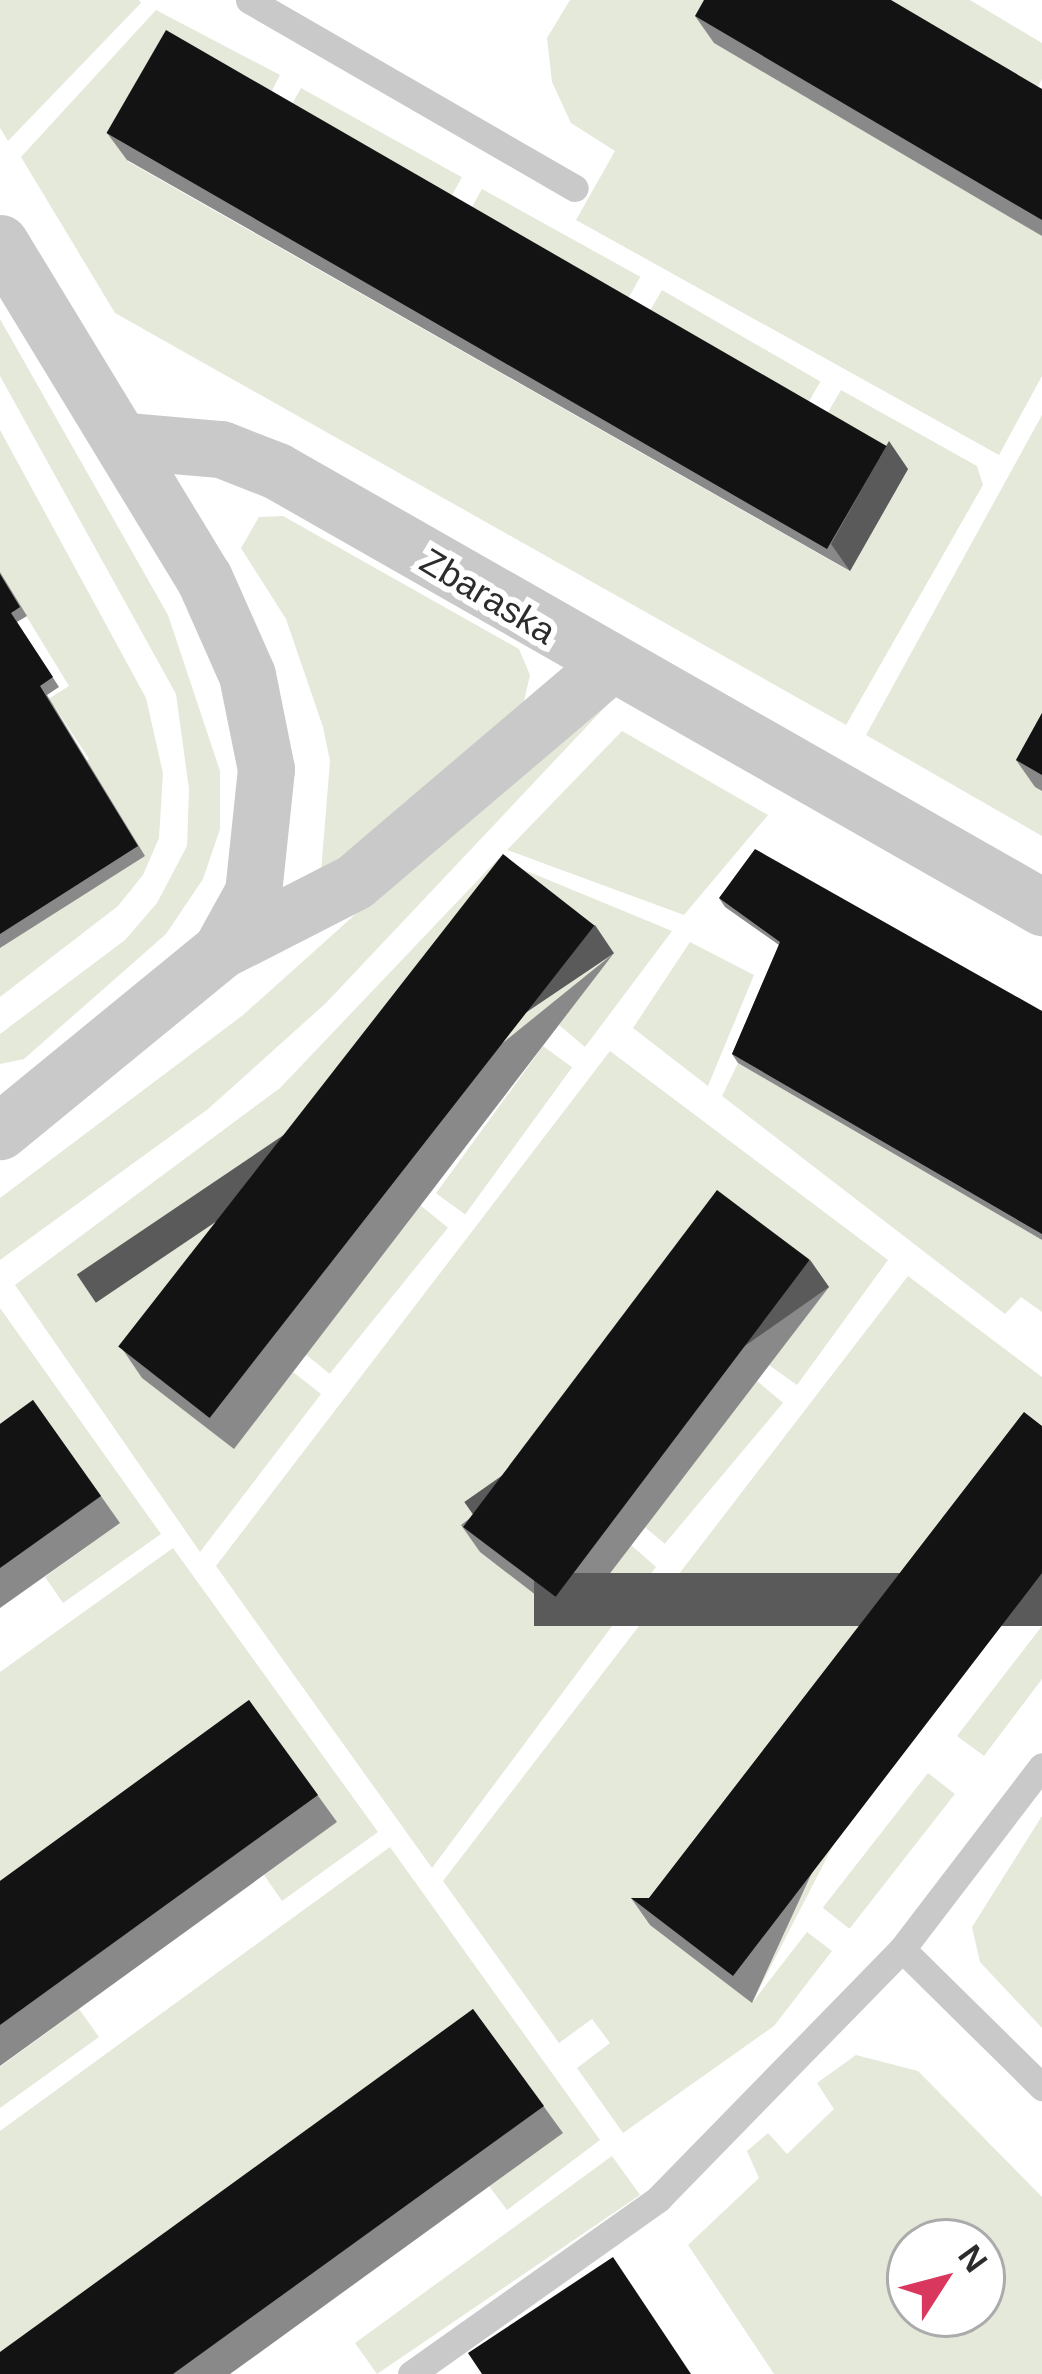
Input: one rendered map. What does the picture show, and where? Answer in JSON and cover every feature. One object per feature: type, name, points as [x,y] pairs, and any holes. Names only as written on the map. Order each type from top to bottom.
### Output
[{"type":"street","points":[[0,243],[127,440],[227,625],[261,727],[265,830],[253,892],[221,950]]},
{"type":"street","name":"Zbaraska","points":[[127,440],[221,449],[277,471],[608,666],[1042,908]]},
{"type":"street","points":[[0,1131],[221,950],[354,882],[608,666]]},
{"type":"lane","points":[[248,0],[575,188]]},
{"type":"lane","points":[[411,2374],[658,2199],[902,1949],[1042,1766]]},
{"type":"lane","points":[[902,1949],[1042,2087]]},
{"type":"shaded area","points":[[0,0],[141,3],[8,141],[0,128]]},
{"type":"shaded area","points":[[570,0],[739,0],[1042,236],[1042,376],[999,455],[576,220],[615,151],[571,123],[552,82],[547,38]]},
{"type":"shaded area","points":[[880,0],[970,0],[1042,43],[1042,79],[1031,98]]},
{"type":"shaded area","points":[[156,10],[280,75],[265,104],[127,161],[849,571],[908,469],[823,421],[841,390],[977,466],[983,485],[846,725],[115,313],[21,157]]},
{"type":"shaded area","points":[[301,88],[462,177],[446,205],[285,116]]},
{"type":"shaded area","points":[[482,189],[640,277],[624,306],[466,218]]},
{"type":"shaded area","points":[[662,290],[820,382],[803,411],[645,319]]},
{"type":"shaded area","points":[[0,319],[168,615],[220,771],[220,829],[203,879],[166,934],[24,1059],[0,1064],[0,1034],[125,940],[157,903],[187,846],[189,789],[176,694],[0,376]]},
{"type":"shaded area","points":[[1042,415],[1042,836],[866,735]]},
{"type":"shaded area","points":[[0,430],[146,698],[163,773],[159,838],[143,875],[118,906],[0,997],[0,948],[43,791],[89,759],[54,706],[2,728],[69,686],[0,573]]},
{"type":"shaded area","points":[[283,516],[519,649],[530,675],[521,715],[321,872],[330,761],[323,727],[286,619],[241,548],[259,517]]},
{"type":"shaded area","points":[[608,704],[326,1003],[208,1109],[0,1260],[0,1198],[243,1015],[583,710]]},
{"type":"shaded area","points":[[622,731],[768,815],[684,915],[507,850]]},
{"type":"shaded area","points":[[498,859],[672,931],[585,1047],[559,1025],[613,953],[233,1448],[293,1372],[321,1394],[200,1552],[15,1285],[280,1088]]},
{"type":"shaded area","points":[[690,942],[754,975],[708,1086],[633,1028]]},
{"type":"shaded area","points":[[543,1046],[572,1067],[465,1214],[436,1193]]},
{"type":"shaded area","points":[[610,1051],[888,1260],[797,1385],[769,1365],[828,1287],[631,1545],[656,1567],[432,1868],[216,1566]]},
{"type":"shaded area","points":[[738,1063],[1042,1240],[1042,1312],[1021,1297],[1005,1314],[722,1096]]},
{"type":"shaded area","points":[[420,1205],[448,1228],[330,1374],[302,1351]]},
{"type":"shaded area","points":[[908,1276],[1042,1377],[1042,1440],[752,2003],[807,1932],[832,1951],[774,2026],[623,2133],[577,2068],[610,2043],[592,2019],[559,2043],[443,1881]]},
{"type":"shaded area","points":[[0,1308],[161,1534],[63,1603],[45,1577],[119,1523],[0,1465]]},
{"type":"shaded area","points":[[757,1381],[783,1403],[665,1544],[639,1522]]},
{"type":"shaded area","points":[[173,1548],[378,1832],[282,1901],[264,1875],[337,1822],[0,1922],[0,1672]]},
{"type":"shaded area","points":[[1042,1626],[1042,1679],[984,1756],[957,1736]]},
{"type":"shaded area","points":[[928,1773],[955,1794],[850,1929],[823,1908]]},
{"type":"shaded area","points":[[1042,1816],[1042,2028],[980,1962],[972,1927]]},
{"type":"shaded area","points":[[390,1847],[600,2140],[507,2210],[489,2186],[0,2374],[0,2131]]},
{"type":"shaded area","points":[[79,2009],[99,2037],[0,2108],[0,2067]]},
{"type":"shaded area","points":[[856,2055],[918,2071],[1042,2197],[1042,2374],[774,2374],[688,2245],[759,2178],[747,2151],[768,2133],[787,2154],[834,2109],[817,2083]]},
{"type":"shaded area","points":[[612,2156],[640,2195],[377,2374],[355,2343]]},
{"type":"building","points":[[704,0],[891,0],[1042,89],[1042,220],[695,16]]},
{"type":"building","points":[[166,30],[887,446],[827,549],[107,133]]},
{"type":"building","points":[[0,574],[20,607],[11,613],[53,677],[40,686],[138,846],[0,934]]},
{"type":"building","points":[[1042,713],[1042,775],[1016,760]]},
{"type":"building","points":[[755,849],[1042,1011],[1042,1234],[732,1054],[780,942],[719,898]]},
{"type":"building","points":[[503,854],[594,925],[210,1418],[118,1347]]},
{"type":"building","points":[[717,1190],[810,1260],[556,1597],[463,1527]]},
{"type":"building","points":[[33,1400],[101,1496],[0,1568],[0,1424]]},
{"type":"building","points":[[1024,1412],[1042,1426],[1042,1573],[733,1976],[631,1898],[649,1898]]},
{"type":"building","points":[[249,1700],[318,1795],[0,2025],[0,1881]]},
{"type":"building","points":[[473,2009],[544,2106],[173,2374],[0,2374],[0,2352]]},
{"type":"building","points":[[613,2257],[691,2374],[482,2374],[468,2353]]}]
